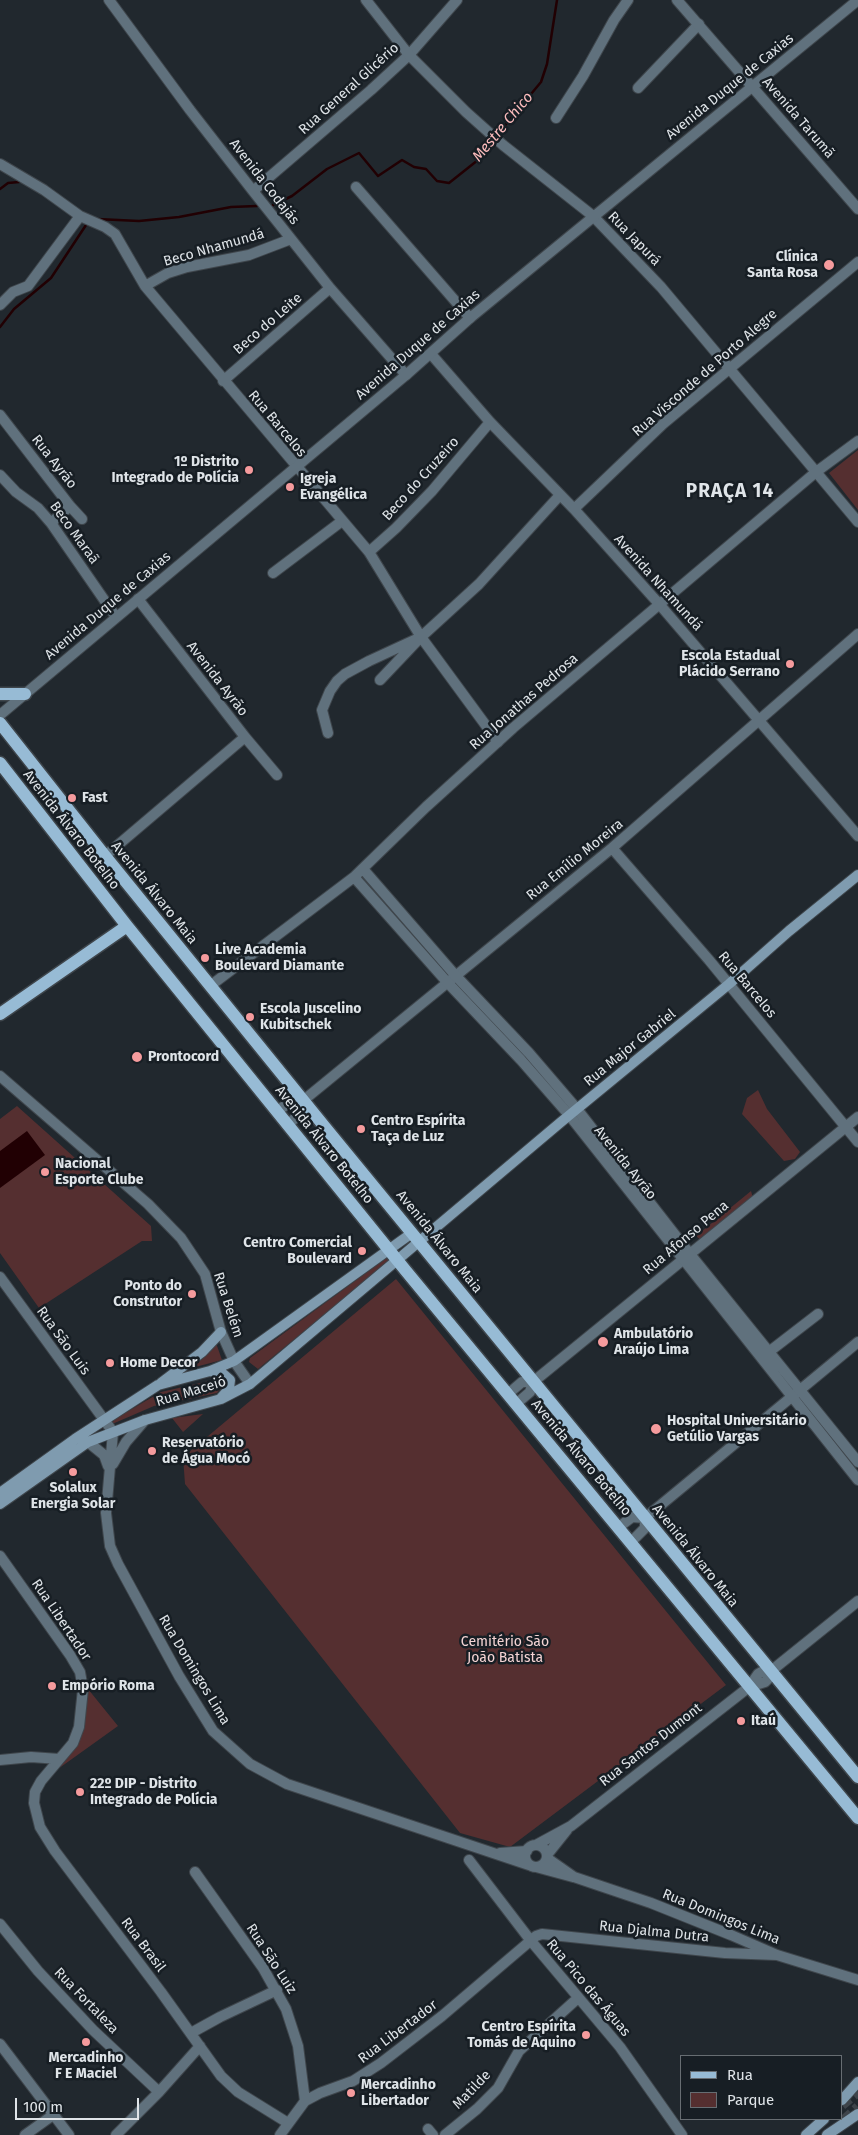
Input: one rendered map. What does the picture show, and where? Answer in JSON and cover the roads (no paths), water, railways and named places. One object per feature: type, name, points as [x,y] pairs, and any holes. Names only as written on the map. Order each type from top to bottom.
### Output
[{"type":"main road","points":[[0,694],[25,694]]},
{"type":"main road","name":"Avenida Álvaro Maia","points":[[0,723],[210,986],[858,1777]]},
{"type":"main road","name":"Avenida Álvaro Botelho","points":[[0,763],[127,926],[288,1125],[631,1542]]},
{"type":"main road","name":"Rua Major Gabriel","points":[[416,1237],[573,1112],[858,875]]},
{"type":"main road","points":[[0,1014],[127,926]]},
{"type":"main road","name":"Rua Maceió","points":[[0,1504],[88,1442],[145,1420],[221,1399],[250,1384],[416,1237]]},
{"type":"main road","name":"Rua Maceió","points":[[0,1493],[104,1420],[158,1385],[210,1371],[234,1361],[394,1255]]},
{"type":"main road","points":[[158,1385],[202,1352],[220,1332]]},
{"type":"main road","points":[[210,1371],[222,1373],[230,1380],[229,1389],[221,1399]]},
{"type":"main road","points":[[631,1542],[858,1818]]},
{"type":"main road","points":[[843,2099],[858,2082]]},
{"type":"main road","points":[[831,2132],[858,2114]]},
{"type":"main road","points":[[806,2135],[823,2120]]},
{"type":"street","name":"Avenida Codajás","points":[[109,0],[190,110],[291,239],[330,288],[406,375]]},
{"type":"street","name":"Rua Japurá","points":[[366,0],[409,55],[466,112],[502,145],[593,216],[661,287],[858,522]]},
{"type":"street","name":"Rua General Glicério","points":[[253,191],[409,55],[457,0]]},
{"type":"street","points":[[556,118],[584,76],[614,20],[628,0]]},
{"type":"street","name":"Avenida Tarumã","points":[[677,0],[858,209]]},
{"type":"street","name":"Avenida Duque de Caxias","points":[[0,715],[406,375],[470,318],[858,0]]},
{"type":"street","points":[[638,88],[699,24]]},
{"type":"street","name":"Rua Barcelos","points":[[0,164],[44,190],[80,216],[106,227],[115,234],[145,286],[223,381],[369,552],[421,637],[498,742]]},
{"type":"street","points":[[356,188],[470,318]]},
{"type":"street","points":[[0,305],[14,291],[28,286],[80,216]]},
{"type":"street","name":"Beco Nhamundá","points":[[145,286],[168,273],[187,267],[249,255],[291,239]]},
{"type":"street","name":"Rua Visconde de Porto Alegre","points":[[574,509],[663,424],[858,262]]},
{"type":"street","name":"Beco do Leite","points":[[223,381],[330,288]]},
{"type":"street","name":"Avenida Nhamundá","points":[[430,354],[490,422],[574,509],[660,605],[759,718],[858,836]]},
{"type":"street","name":"Rua Ayrão","points":[[0,415],[70,506],[51,523]]},
{"type":"street","name":"Beco do Cruzeiro","points":[[369,552],[396,528],[432,491],[490,422]]},
{"type":"street","name":"Rua Jonathas Pedrosa","points":[[210,986],[354,877],[426,807],[498,742],[816,472],[858,441]]},
{"type":"street","name":"Beco Maraã","points":[[0,475],[16,492],[38,508],[51,523],[116,617]]},
{"type":"street","points":[[380,680],[421,637],[479,584],[560,495]]},
{"type":"street","points":[[70,506],[82,519]]},
{"type":"street","points":[[273,573],[342,522]]},
{"type":"street","name":"Avenida Ayrão","points":[[138,599],[245,737],[277,775]]},
{"type":"street","name":"Rua Emílio Moreira","points":[[288,1125],[298,1115],[304,1100],[612,848],[759,718],[858,634]]},
{"type":"street","points":[[328,733],[322,710],[330,691],[337,681],[345,674],[369,661],[421,637]]},
{"type":"street","points":[[105,856],[245,737]]},
{"type":"street","name":"Rua Barcelos","points":[[612,848],[729,984],[858,1142]]},
{"type":"street","name":"Avenida Ayrão","points":[[363,869],[451,979]]},
{"type":"street","name":"Avenida Ayrão","points":[[354,877],[525,1056],[573,1112],[858,1480]]},
{"type":"street","name":"Rua Belém","points":[[0,1076],[148,1204],[181,1238],[205,1274],[220,1332],[234,1361],[250,1384]]},
{"type":"street","name":"Rua Emílio Moreira","points":[[277,1111],[292,1101],[304,1100]]},
{"type":"street","name":"Rua Afonso Pena","points":[[516,1404],[530,1392],[533,1382],[858,1117]]},
{"type":"street","name":"Avenida Ayrão","points":[[687,1257],[770,1351],[858,1462]]},
{"type":"street","name":"Rua São Luis","points":[[0,1277],[104,1420]]},
{"type":"street","points":[[770,1351],[818,1314]]},
{"type":"street","points":[[619,1527],[632,1516],[645,1518],[858,1342]]},
{"type":"street","name":"Rua Afonso Pena","points":[[508,1394],[522,1382],[533,1382]]},
{"type":"street","points":[[104,1420],[113,1432]]},
{"type":"street","name":"Rua Domingos Lima","points":[[110,1475],[119,1451],[145,1420]]},
{"type":"street","name":"Rua Domingos Lima","points":[[113,1432],[110,1475],[106,1496],[107,1529],[110,1546],[178,1676],[205,1721],[221,1741],[250,1764],[287,1784],[570,1878],[574,1877]]},
{"type":"street","points":[[88,1442],[104,1455],[110,1475]]},
{"type":"street","points":[[631,1542],[645,1528],[645,1518]]},
{"type":"street","name":"Rua Libertador","points":[[0,1556],[70,1655],[82,1680],[83,1699],[79,1727],[73,1743],[58,1759]]},
{"type":"street","name":"Rua Santos Dumont","points":[[536,1845],[571,1826],[749,1687],[758,1674],[763,1671],[771,1672],[858,1601]]},
{"type":"street","points":[[0,1760],[31,1757],[58,1759]]},
{"type":"street","name":"Rua Brasil","points":[[58,1759],[35,1792],[34,1804],[40,1827],[78,1883],[230,2085],[288,2123]]},
{"type":"street","name":"Rua Santos Dumont","points":[[547,1856],[571,1826]]},
{"type":"street","points":[[536,1845],[543,1848],[547,1856],[543,1865],[533,1866],[525,1858],[527,1851],[536,1845]]},
{"type":"street","name":"Rua Domingos Lima","points":[[494,1853],[527,1851]]},
{"type":"street","name":"Rua Domingos Lima","points":[[547,1856],[574,1877],[651,1903],[731,1934],[777,1955],[858,1980]]},
{"type":"street","name":"Rua Pico das Águas","points":[[469,1860],[531,1941],[620,2047],[682,2135]]},
{"type":"street","name":"Rua São Luiz","points":[[195,1872],[277,1990],[293,2026],[304,2082],[305,2101]]},
{"type":"street","name":"Rua Fortaleza","points":[[0,1924],[38,1971],[93,2030],[159,2092]]},
{"type":"street","name":"Rua Djalma Dutra","points":[[531,1941],[536,1936],[548,1934],[725,1953],[777,1955]]},
{"type":"street","name":"Rua Libertador","points":[[280,2135],[305,2101],[320,2093],[353,2081],[381,2063],[442,2016],[531,1941]]},
{"type":"street","points":[[191,2033],[277,1990]]},
{"type":"street","name":"Matilde","points":[[445,2135],[477,2109],[498,2088],[519,2051],[578,1998]]},
{"type":"street","points":[[0,2044],[69,2135]]},
{"type":"street","points":[[116,2135],[159,2092],[200,2046]]},
{"type":"street","points":[[25,2135],[53,2115]]},
{"type":"waterway","name":"Mestre Chico","points":[[497,135],[541,82],[547,64],[557,0]]},
{"type":"waterway","name":"Mestre Chico","points":[[273,205],[292,196],[327,169],[359,153],[378,176],[402,160],[414,167],[426,169],[437,181],[449,183],[483,156],[494,139]]},
{"type":"waterway","name":"Mestre Chico","points":[[0,189],[8,183],[19,182]]},
{"type":"waterway","name":"Mestre Chico","points":[[97,219],[139,221],[179,217],[231,207],[257,206]]},
{"type":"waterway","points":[[0,327],[14,309],[51,278],[88,222]]},
{"type":"tunnel","points":[[843,2104],[858,2092]]},
{"type":"tunnel","points":[[844,2120],[858,2107]]},
{"type":"place","name":"Clínica Santa Rosa","points":[[829,265]]},
{"type":"place","name":"1º Distrito Integrado de Polícia","points":[[249,470]]},
{"type":"place","name":"Igreja Evangélica","points":[[290,487]]},
{"type":"place","name":"Escola Estadual Plácido Serrano","points":[[790,664]]},
{"type":"place","name":"Fast","points":[[72,798]]},
{"type":"place","name":"Live Academia Boulevard Diamante","points":[[205,958]]},
{"type":"place","name":"Escola Juscelino Kubitschek","points":[[250,1017]]},
{"type":"place","name":"Prontocord","points":[[137,1057]]},
{"type":"place","name":"Centro Espírita Taça de Luz","points":[[361,1129]]},
{"type":"place","name":"Nacional Esporte Clube","points":[[45,1172]]},
{"type":"place","name":"Centro Comercial Boulevard","points":[[362,1251]]},
{"type":"place","name":"Ponto do Construtor","points":[[192,1294]]},
{"type":"place","name":"Ambulatório Araújo Lima","points":[[603,1342]]},
{"type":"place","name":"Home Decor","points":[[110,1363]]},
{"type":"place","name":"Hospital Universitário Getúlio Vargas","points":[[656,1429]]},
{"type":"place","name":"Reservatório de Água Mocó","points":[[152,1451]]},
{"type":"place","name":"Solalux Energia Solar","points":[[73,1472]]},
{"type":"place","name":"Empório Roma","points":[[52,1686]]},
{"type":"place","name":"Itaú","points":[[741,1721]]},
{"type":"place","name":"22º DIP - Distrito Integrado de Polícia","points":[[80,1792]]},
{"type":"place","name":"Centro Espírita Tomás de Aquino","points":[[586,2035]]},
{"type":"place","name":"Mercadinho F E Maciel","points":[[86,2042]]},
{"type":"place","name":"Mercadinho Libertador","points":[[351,2093]]},
{"type":"district","name":"PRAÇA 14","points":[[730,492]]},
{"type":"park label","name":"Cemitério São João Batista","points":[[505,1650]]}]
